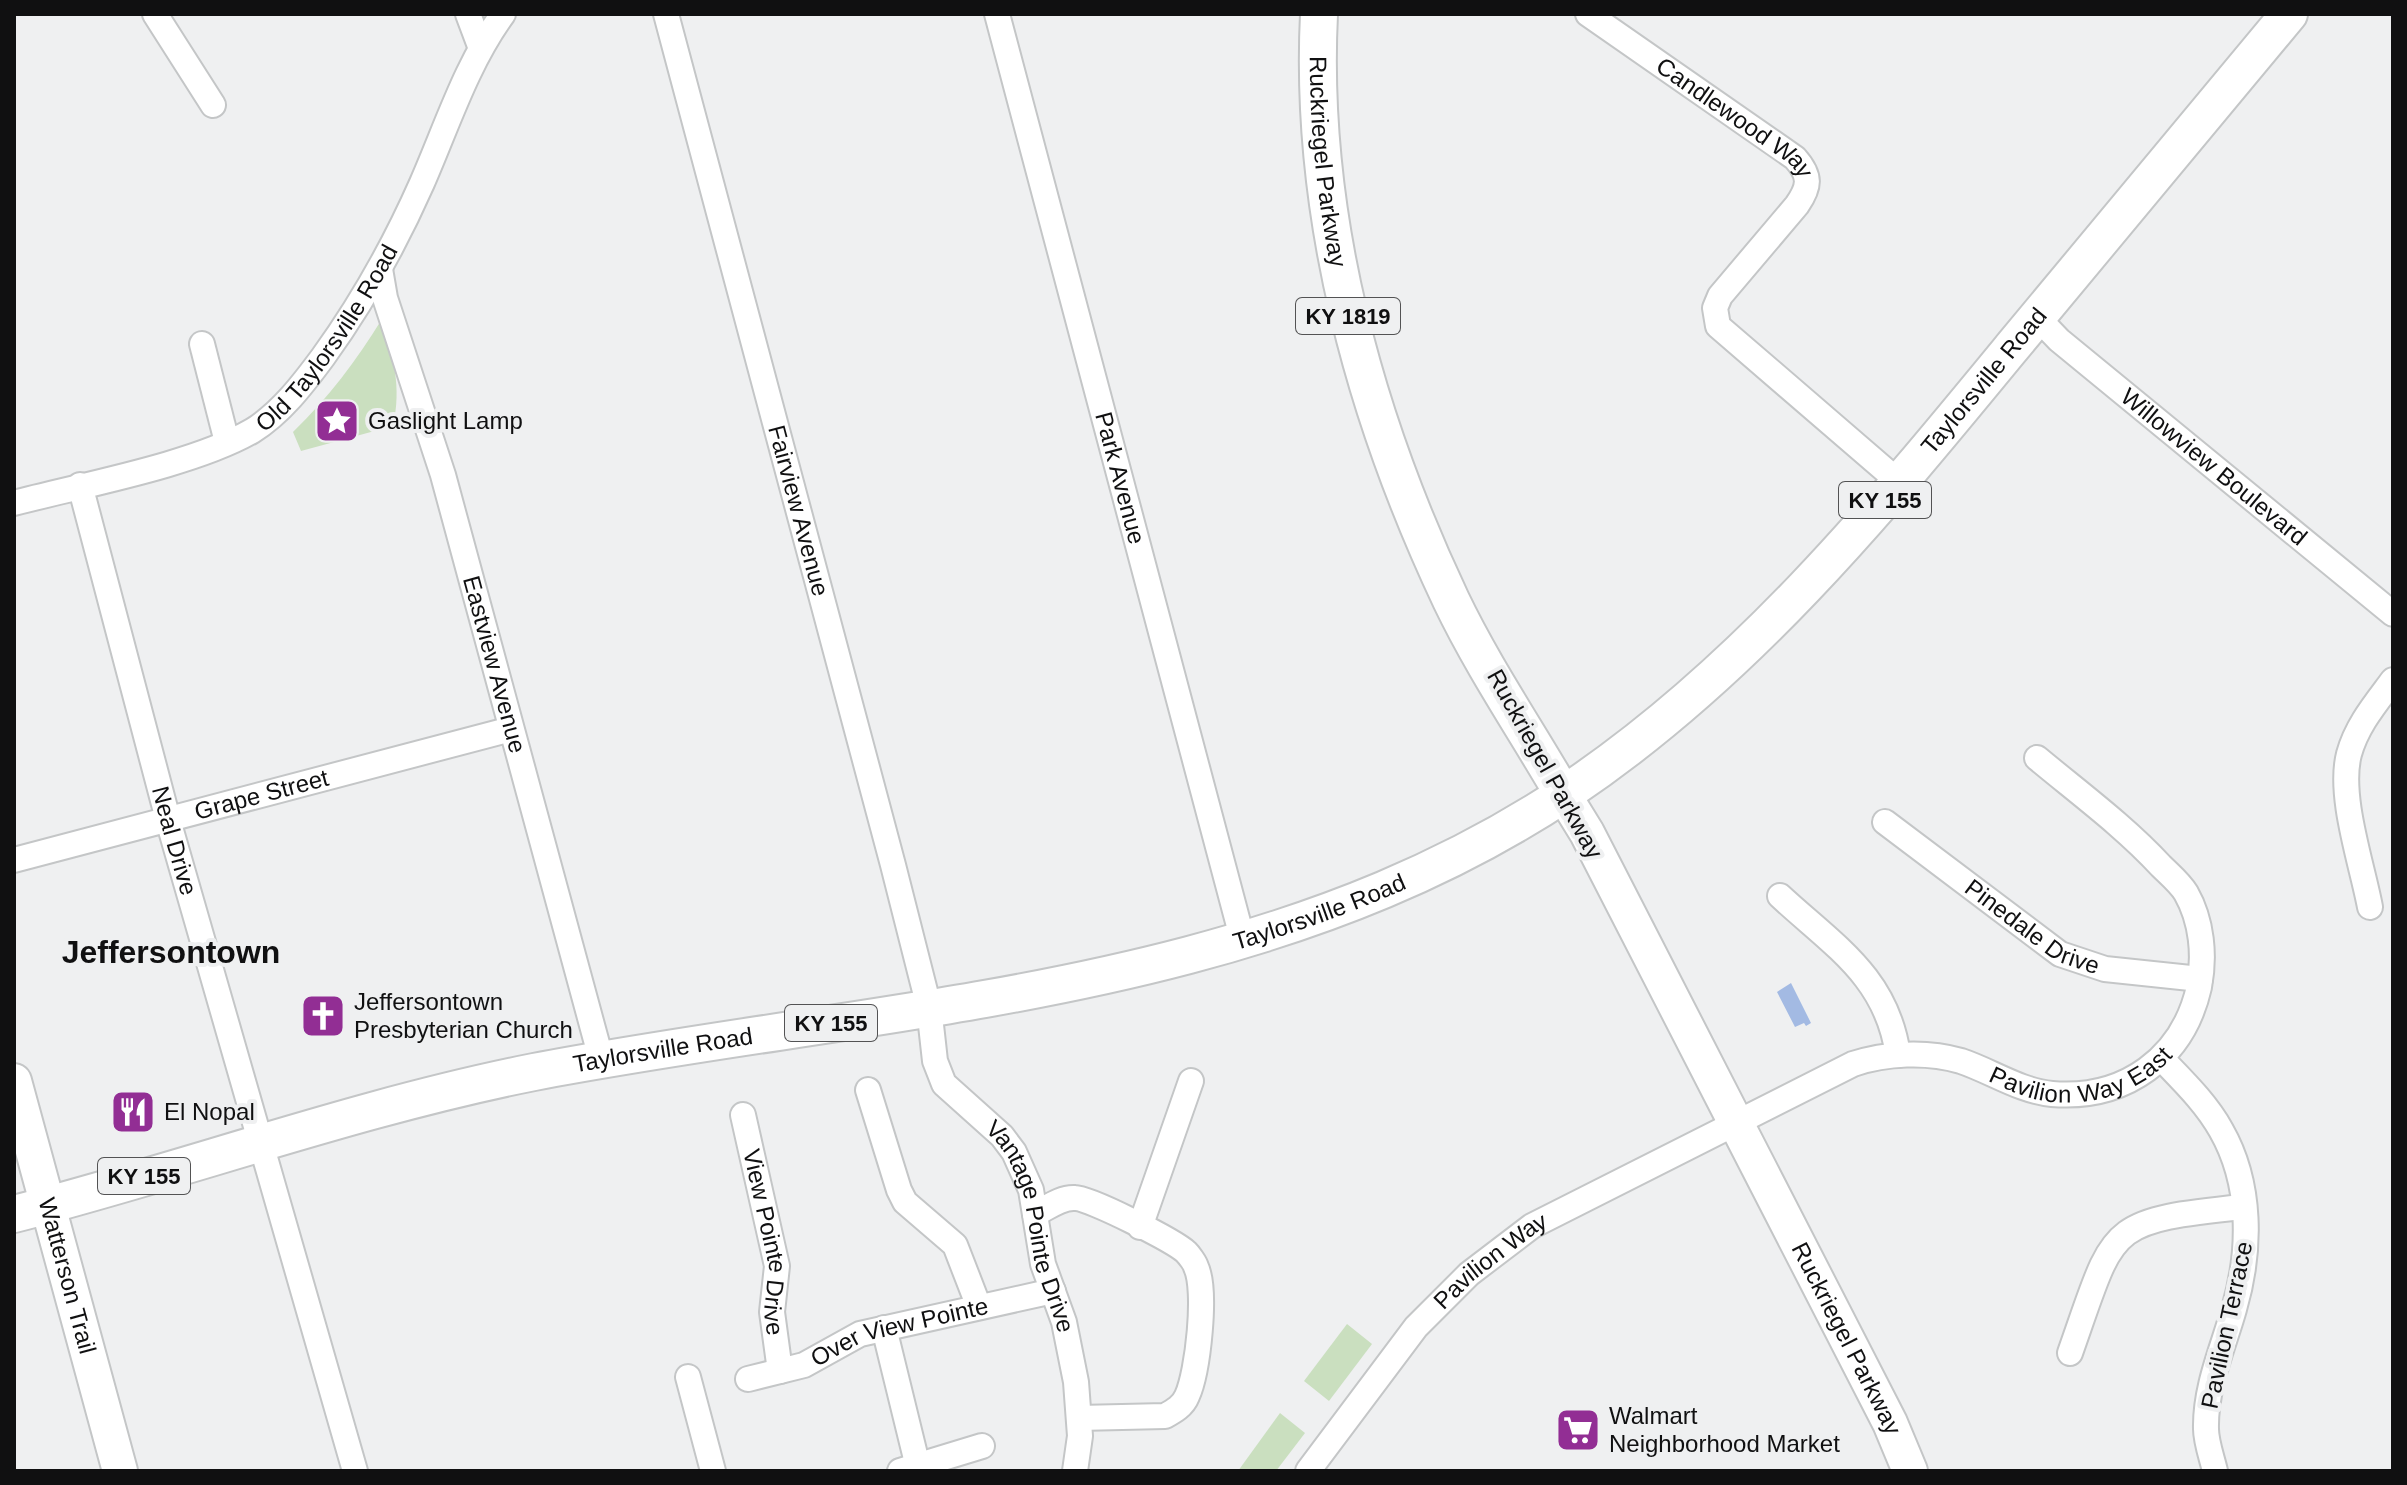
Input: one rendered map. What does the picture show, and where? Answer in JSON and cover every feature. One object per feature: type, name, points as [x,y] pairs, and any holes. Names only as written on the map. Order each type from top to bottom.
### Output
[{"type":"main road","name":"Ruckriegel Parkway","points":[[1319,14],[1319,111],[1329,215],[1349,320],[1379,419],[1452,601],[1587,833],[1890,1423],[1910,1471]]},
{"type":"main road","name":"Taylorsville Road","points":[[30,1210],[263,1141],[467,1087],[1174,961],[1278,931],[1414,877],[1563,794],[1664,720],[1789,606],[1899,482],[2289,14]]},
{"type":"main road","name":"Watterson Trail","points":[[14,1081],[30,1210],[72,1288],[120,1471]]},
{"type":"street","points":[[155,14],[213,105]]},
{"type":"street","points":[[468,14],[480,46]]},
{"type":"street","name":"Old Taylorsville Road","points":[[14,503],[227,442],[250,432],[279,411],[344,329],[380,269],[420,187],[480,46],[503,14]]},
{"type":"street","name":"Fairview Avenue","points":[[666,14],[929,1007]]},
{"type":"street","name":"Park Avenue","points":[[997,14],[1243,941]]},
{"type":"street","name":"Candlewood Way","points":[[1588,14],[1795,158],[1806,170],[1808,189],[1720,296],[1715,315],[1725,335],[1899,482]]},
{"type":"street","name":"Eastview Avenue","points":[[380,269],[385,298],[443,475],[551,881],[577,959],[602,1062]]},
{"type":"street","name":"Willowview Boulevard","points":[[2037,317],[2059,340],[2393,614]]},
{"type":"street","points":[[202,344],[227,442]]},
{"type":"street","name":"Neal Drive","points":[[80,485],[169,820],[355,1471]]},
{"type":"street","points":[[2370,907],[2348,795],[2348,758],[2367,715],[2393,680]]},
{"type":"street","name":"Grape Street","points":[[14,860],[511,729]]},
{"type":"street","name":"Pavilion Way East","points":[[1734,1124],[1853,1064],[1898,1055],[1959,1060],[2019,1086],[2050,1094],[2110,1089],[2144,1073],[2162,1059],[2182,1032],[2195,1006],[2200,979],[2202,945],[2185,892],[2142,845],[2037,758]]},
{"type":"street","name":"Pinedale Drive","points":[[1885,822],[2060,954],[2105,969],[2200,979]]},
{"type":"street","points":[[1780,896],[1873,983],[1886,1006],[1898,1055]]},
{"type":"street","name":"Vantage Pointe Drive","points":[[929,1007],[935,1061],[944,1084],[990,1124],[1014,1152],[1031,1190],[1043,1264],[1073,1367],[1079,1418],[1075,1471]]},
{"type":"street","name":"Pavilion Terrace","points":[[2162,1059],[2196,1095],[2222,1132],[2240,1183],[2248,1235],[2235,1308],[2216,1365],[2206,1430],[2215,1471]]},
{"type":"street","points":[[1140,1227],[1191,1081]]},
{"type":"street","points":[[868,1090],[905,1202],[955,1245],[979,1307]]},
{"type":"street","name":"View Pointe Drive","points":[[743,1115],[777,1266],[772,1312],[780,1371]]},
{"type":"street","name":"Pavilion Way","points":[[1308,1471],[1416,1327],[1469,1274],[1532,1226],[1734,1124]]},
{"type":"street","points":[[1035,1214],[1062,1200],[1075,1198],[1093,1202],[1186,1252],[1196,1266],[1201,1282],[1196,1363],[1187,1397],[1177,1410],[1165,1416],[1079,1418]]},
{"type":"street","points":[[2070,1353],[2105,1256],[2124,1232],[2158,1217],[2243,1207]]},
{"type":"street","name":"Over View Pointe","points":[[748,1379],[804,1365],[860,1334],[1053,1291]]},
{"type":"street","points":[[884,1328],[912,1470],[982,1446]]},
{"type":"street","points":[[688,1377],[713,1471]]},
{"type":"green space","points":[[382,319],[393,359],[396,385],[393,426],[301,451],[293,432],[341,378]]},
{"type":"green space","points":[[1347,1324],[1372,1344],[1329,1401],[1304,1381]]},
{"type":"green space","points":[[1280,1413],[1305,1433],[1276,1471],[1238,1471]]},
{"type":"water","points":[[1791,983],[1811,1023],[1806,1026],[1804,1023],[1795,1027],[1777,992]]},
{"type":"place","name":"Gaslight Lamp","points":[[337,421]]},
{"type":"place","name":"Jeffersontown Presbyterian Church","points":[[323,1016]]},
{"type":"place","name":"El Nopal","points":[[133,1112]]},
{"type":"place","name":"Walmart Neighborhood Market","points":[[1578,1430]]},
{"type":"district","name":"Jeffersontown","points":[[171,952]]}]
